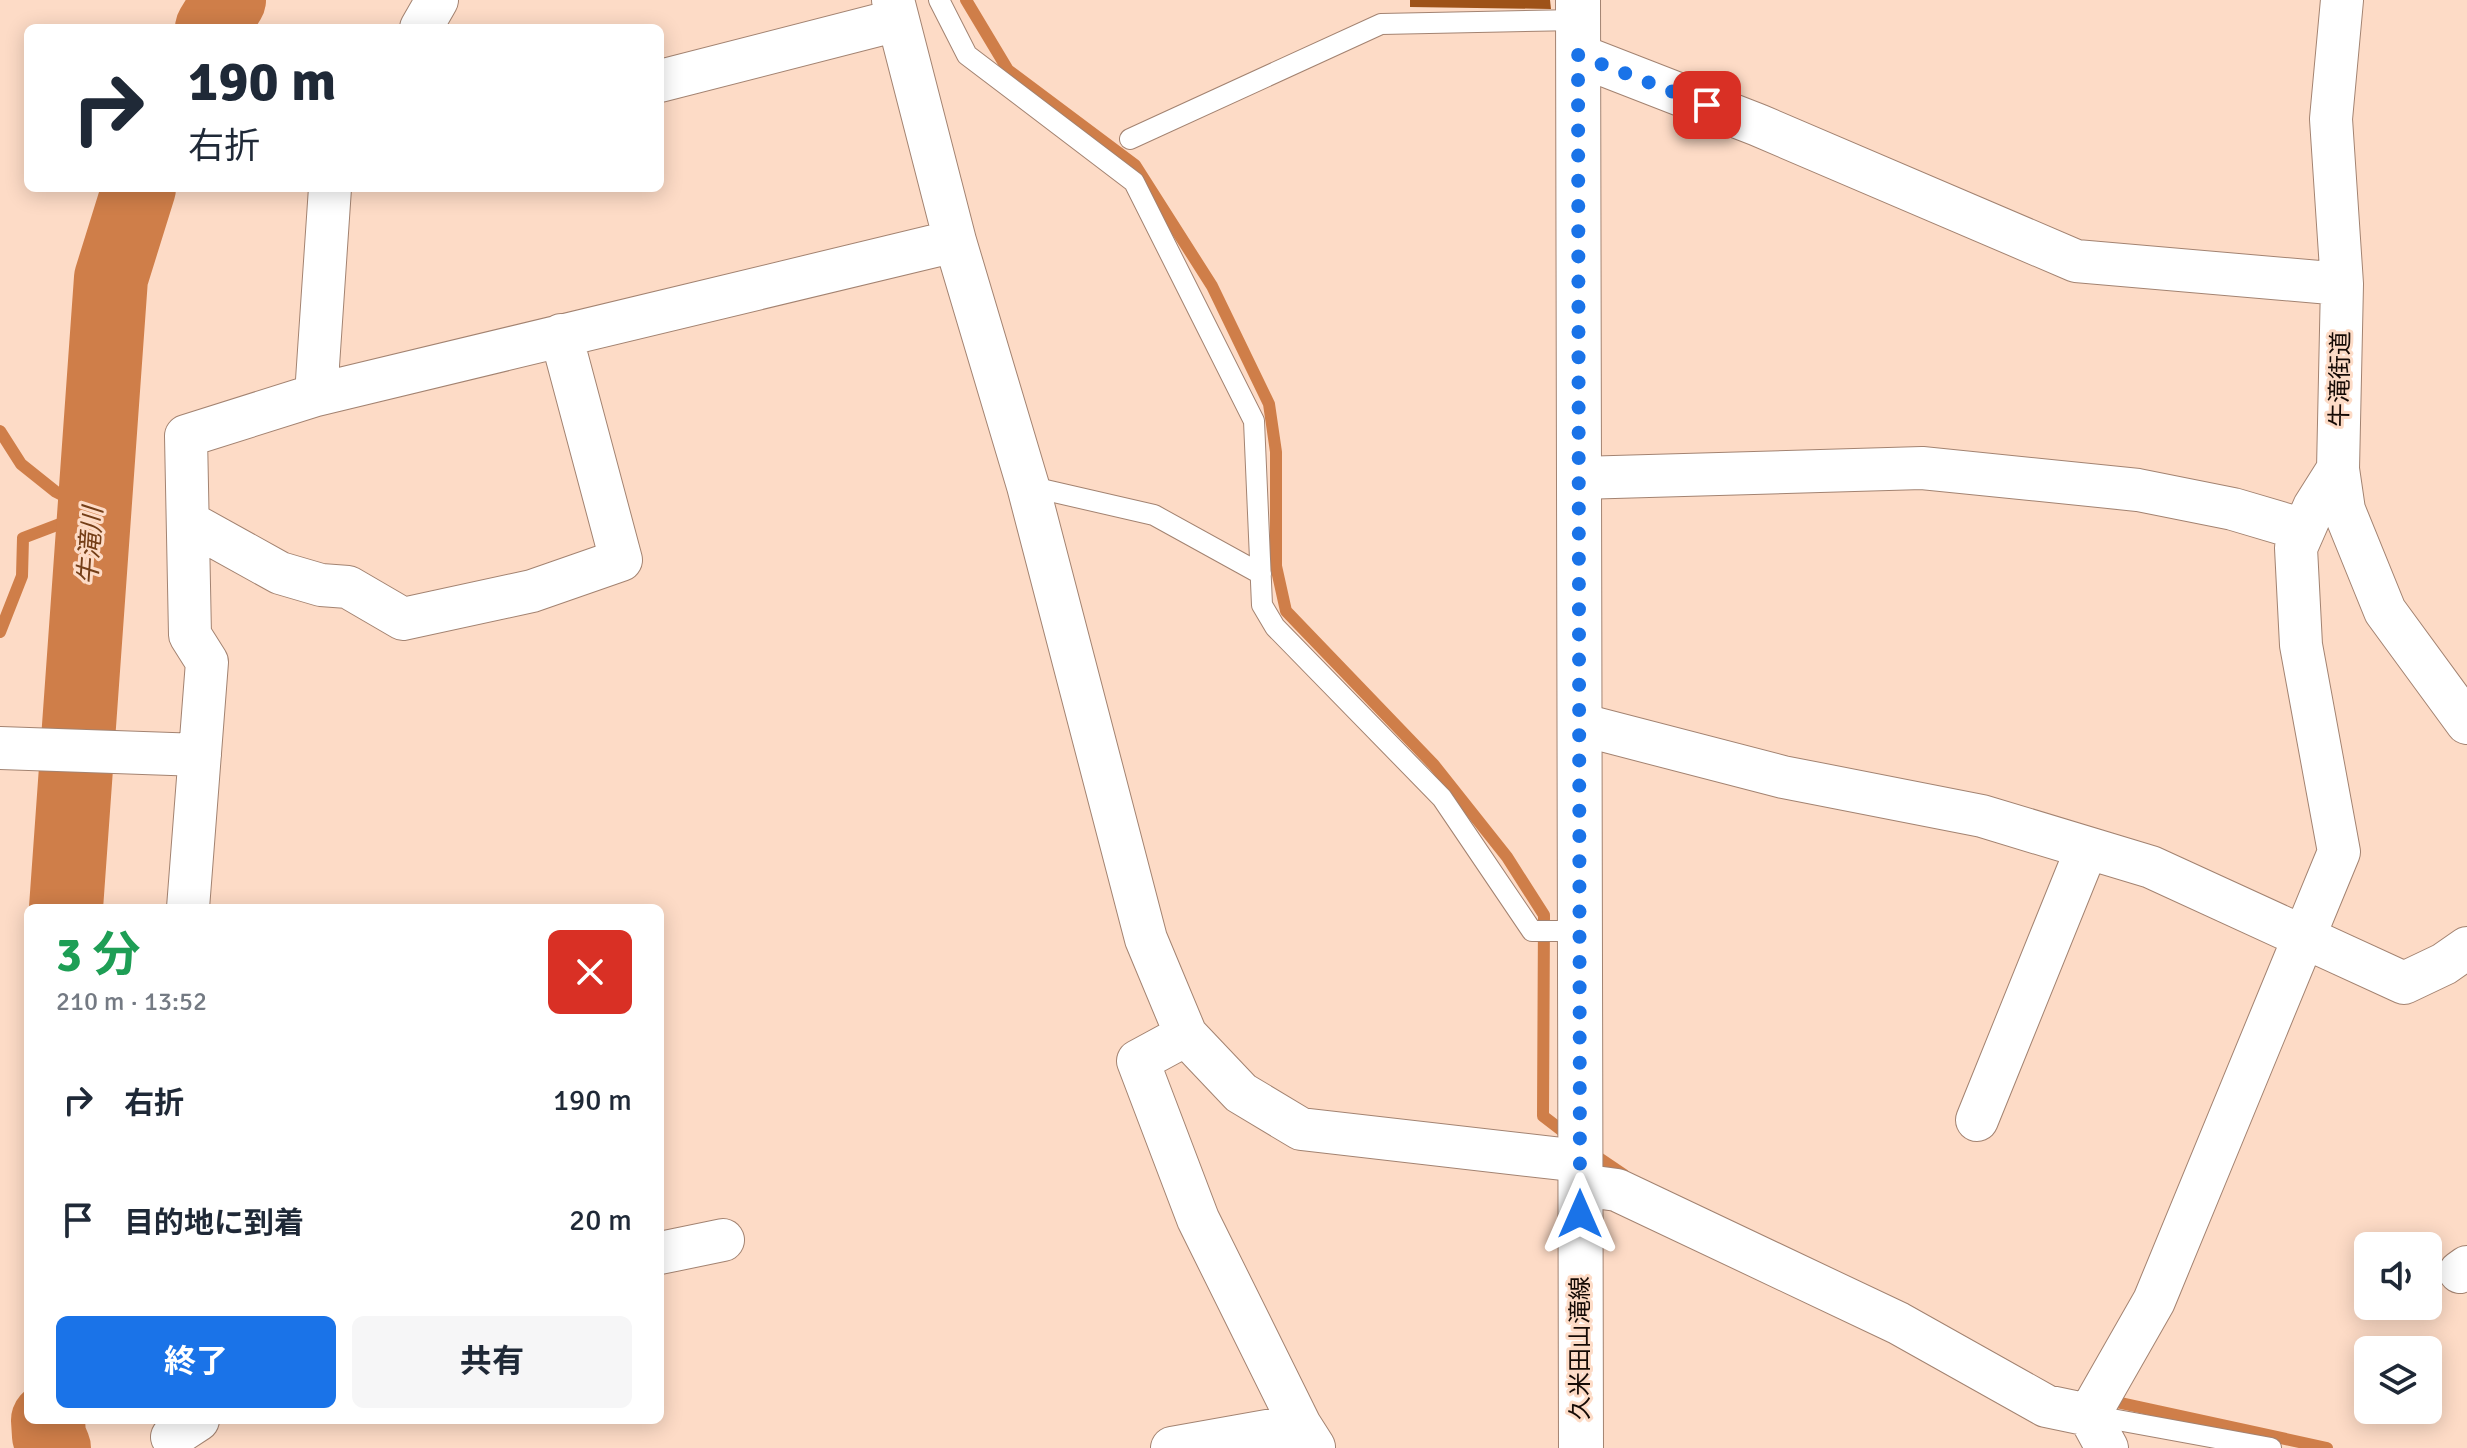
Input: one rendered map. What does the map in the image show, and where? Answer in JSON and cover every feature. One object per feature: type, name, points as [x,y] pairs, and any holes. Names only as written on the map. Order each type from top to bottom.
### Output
[{"type":"street","points":[[423,24],[437,0]]},
{"type":"street","name":"牛滝街道","points":[[2342,0],[2331,119],[2342,284],[2338,469],[2344,510],[2385,611],[2467,723]]},
{"type":"street","points":[[664,80],[896,10],[955,241],[1028,486],[1146,939],[1186,1035],[1241,1093],[1301,1129],[1580,1158],[1617,1190],[1898,1323],[2046,1406],[2098,1416],[2154,1301],[2339,852],[2301,645],[2296,548],[2314,507],[2338,469]]},
{"type":"street","points":[[1578,25],[1758,125],[2076,261],[2342,284]]},
{"type":"street","name":"久米田山滝線","points":[[1578,25],[1579,724],[1566,931],[1580,1158],[1581,1448]]},
{"type":"street","points":[[316,395],[330,192]]},
{"type":"street","points":[[188,904],[207,662],[190,635],[186,436],[316,395],[955,241]]},
{"type":"street","points":[[188,522],[280,573],[321,585],[348,587],[403,619],[532,591],[621,560],[561,335]]},
{"type":"street","points":[[1579,478],[1922,468],[2138,490],[2233,509],[2304,530]]},
{"type":"street","points":[[1579,724],[1783,777],[1982,816],[2151,867],[2404,983],[2459,966]]},
{"type":"street","points":[[9,748],[200,755]]},
{"type":"street","points":[[1977,1120],[2087,848]]},
{"type":"street","points":[[1172,1448],[1308,1436],[1198,1219],[1138,1061],[1186,1035]]},
{"type":"street","points":[[664,1252],[723,1240]]},
{"type":"lane","points":[[939,0],[967,55],[1134,182],[1254,421],[1262,605],[1275,627],[1442,798],[1532,931],[1566,931]]},
{"type":"lane","points":[[1130,139],[1381,24],[1578,25]]},
{"type":"lane","points":[[1028,486],[1154,515],[1261,574]]},
{"type":"lane","points":[[2098,1416],[2271,1448]]},
{"type":"building","points":[[1410,0],[1550,0],[1551,9],[1410,7]]},
{"type":"waterway","name":"牛滝川","points":[[214,24],[229,0]]},
{"type":"waterway","points":[[966,0],[1008,70],[1135,165],[1212,286],[1269,404],[1276,452],[1276,566],[1286,611],[1434,765],[1507,857],[1544,915],[1543,1116],[1569,1136]]},
{"type":"waterway","name":"牛滝川","points":[[66,904],[111,278],[138,192]]},
{"type":"waterway","points":[[0,431],[21,464],[56,492],[94,511]]},
{"type":"waterway","points":[[0,632],[22,576],[23,538],[94,511]]},
{"type":"waterway","points":[[1590,1152],[1624,1175]]},
{"type":"waterway","points":[[2107,1400],[2327,1448]]},
{"type":"waterway","name":"牛滝川","points":[[48,1424],[54,1448]]},
{"type":"route","points":[[1580,1214],[1578,55],[1707,105]]}]
